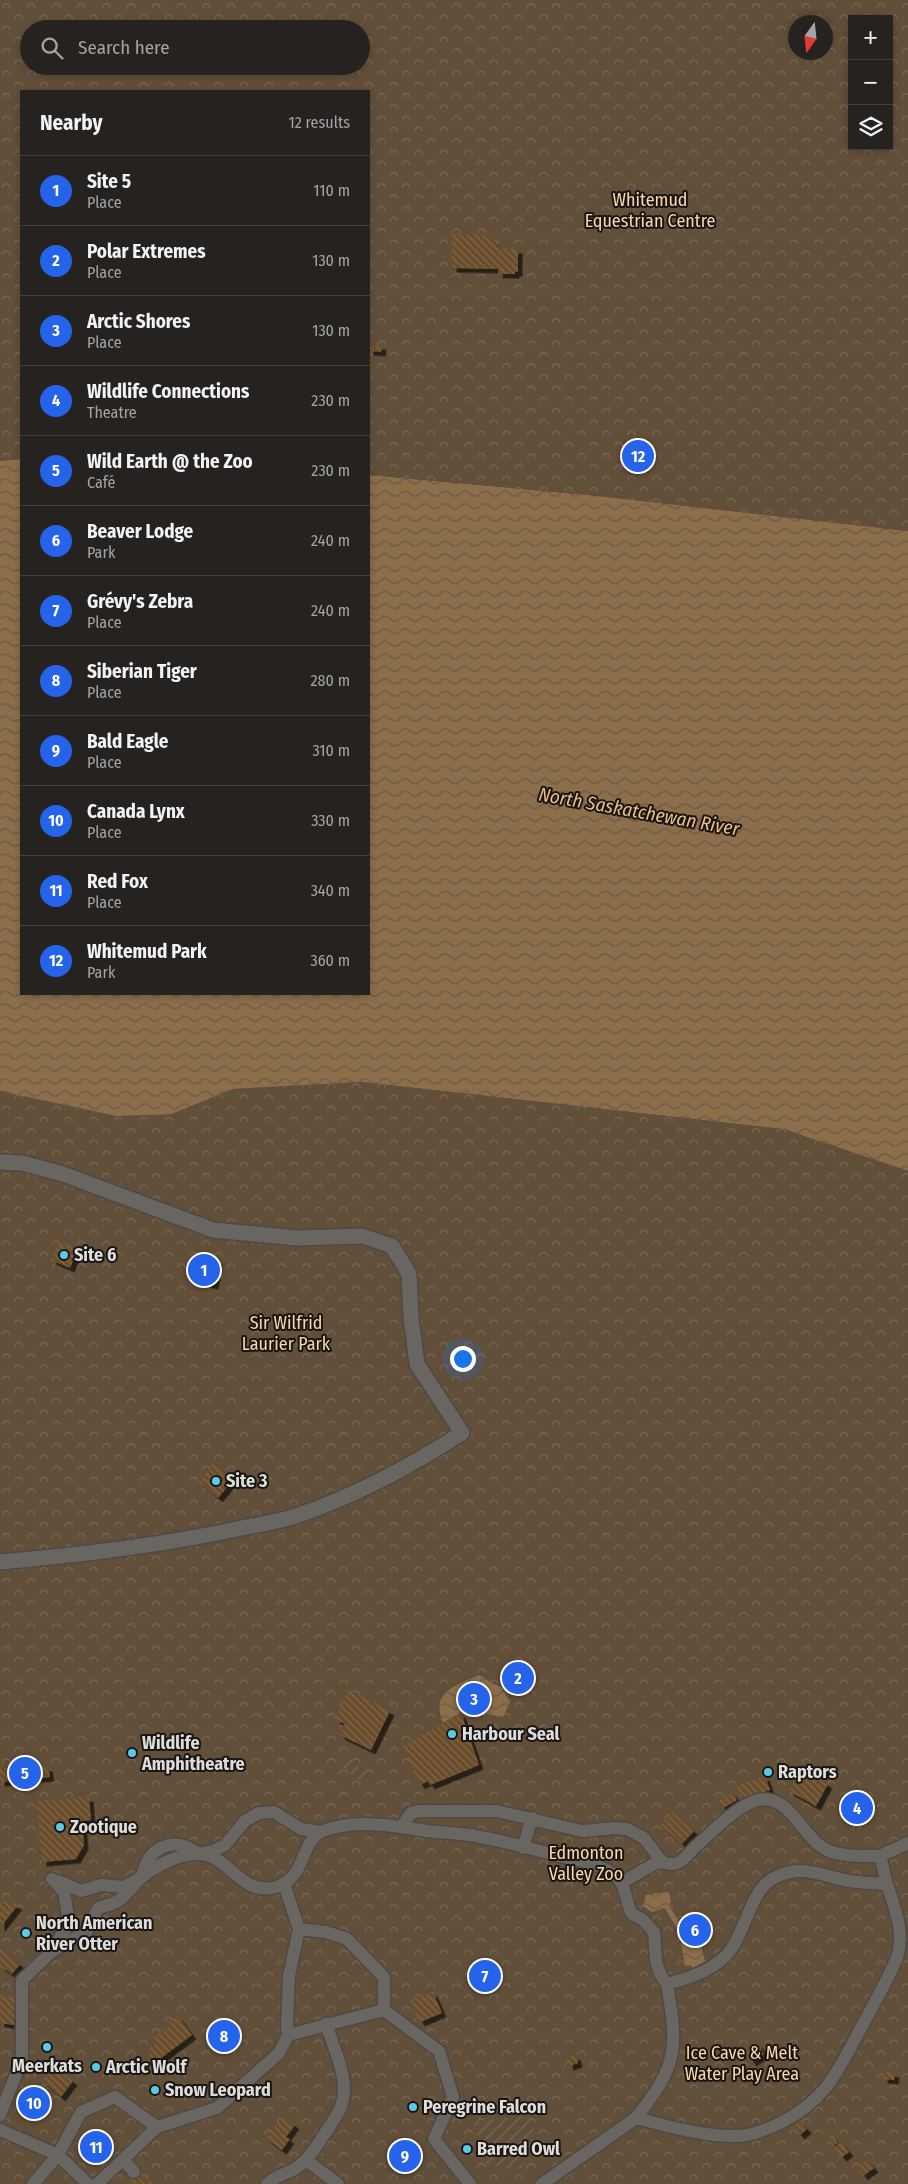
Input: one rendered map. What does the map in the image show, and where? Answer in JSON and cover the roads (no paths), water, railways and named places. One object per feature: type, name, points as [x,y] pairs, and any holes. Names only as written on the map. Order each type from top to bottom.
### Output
[{"type":"street","points":[[0,1162],[22,1163],[63,1174],[213,1230],[297,1238],[362,1236],[392,1246],[410,1274],[411,1317],[417,1364],[462,1433],[373,1484],[295,1516],[176,1542],[0,1562]]},
{"type":"street","points":[[622,1882],[654,1864],[662,1862],[674,1864],[681,1861],[713,1830],[747,1805],[760,1800],[776,1802],[783,1806],[812,1839],[826,1850],[860,1856],[880,1856],[908,1843]]},
{"type":"street","points":[[51,1952],[69,1923],[64,1892],[52,1879],[81,1892],[102,1885],[124,1887],[168,1862],[213,1851],[225,1845],[251,1816],[266,1811],[280,1814],[302,1828],[320,1832],[365,1822],[480,1837],[586,1862],[607,1871],[622,1882],[632,1914],[642,1919],[654,1932],[656,1964],[660,1976],[667,1984],[674,2025],[674,2047],[662,2081],[636,2118],[542,2184]]},
{"type":"street","points":[[402,1826],[410,1813],[418,1811],[497,1811],[582,1831],[616,1828],[627,1830],[644,1838],[662,1862]]},
{"type":"street","points":[[523,1848],[532,1818]]},
{"type":"street","points":[[200,1854],[224,1865],[250,1886],[274,1887],[284,1884],[297,1871],[309,1844],[320,1832]]},
{"type":"street","points":[[636,2118],[715,2135],[740,2136],[763,2131],[798,2114],[819,2098],[834,2079],[894,1966],[904,1942],[880,1856]]},
{"type":"street","points":[[667,1984],[695,1975],[709,1968],[731,1949],[754,1899],[774,1879],[797,1871],[850,1881],[887,1884]]},
{"type":"street","points":[[0,2116],[22,2059],[22,1980],[51,1952],[87,1931],[98,1908],[117,1902],[142,1877]]},
{"type":"street","points":[[98,2184],[157,2127],[217,2108],[279,2053],[288,2035],[288,1976],[299,1929],[284,1884]]},
{"type":"street","points":[[299,1929],[326,1932],[347,1939],[384,1977],[384,2010]]},
{"type":"street","points":[[288,2035],[384,2010],[440,2051],[453,2096],[434,2139],[470,2184]]},
{"type":"street","points":[[267,2184],[278,2175],[296,2168],[306,2160],[340,2111],[344,2095],[343,2076],[326,2024]]},
{"type":"street","points":[[33,2184],[58,2155],[81,2112],[115,2097],[157,2127]]},
{"type":"street","points":[[0,2130],[58,2155],[88,2184]]},
{"type":"street","points":[[123,2159],[134,2172]]},
{"type":"street","points":[[306,2160],[338,2184]]},
{"type":"water","name":"North Saskatchewan River","points":[[20,459],[20,995],[370,995],[370,475],[589,495],[908,531],[908,1171],[783,1129],[361,1082],[233,1089],[172,1114],[117,1116],[0,1091],[0,461]]},
{"type":"water","points":[[479,1675],[502,1688],[510,1702],[503,1717],[464,1710],[443,1723],[440,1704],[443,1697],[454,1687]]},
{"type":"water","points":[[669,1892],[671,1902],[664,1908],[652,1912],[643,1906],[646,1895]]},
{"type":"water","points":[[686,1938],[693,1938],[701,1946],[705,1961],[693,1968],[690,1965],[685,1966],[681,1943]]},
{"type":"waterway","points":[[667,1907],[686,1938]]},
{"type":"place","name":"Whitemud Park","points":[[638,456]]},
{"type":"place","name":"Site 6","points":[[64,1255]]},
{"type":"place","name":"Site 5","points":[[204,1270]]},
{"type":"place","name":"Site 3","points":[[216,1481]]},
{"type":"place","name":"Polar Extremes","points":[[518,1678]]},
{"type":"place","name":"Arctic Shores","points":[[474,1699]]},
{"type":"place","name":"Harbour Seal","points":[[452,1734]]},
{"type":"place","name":"Wildlife Amphitheatre","points":[[132,1753]]},
{"type":"place","name":"Raptors","points":[[768,1772]]},
{"type":"place","name":"Wild Earth @ the Zoo","points":[[25,1773]]},
{"type":"place","name":"Wildlife Connections","points":[[857,1808]]},
{"type":"place","name":"Zootique","points":[[60,1827]]},
{"type":"place","name":"Beaver Lodge","points":[[695,1930]]},
{"type":"place","name":"North American River Otter","points":[[26,1933]]},
{"type":"place","name":"Grévy's Zebra","points":[[485,1976]]},
{"type":"place","name":"Siberian Tiger","points":[[224,2036]]},
{"type":"place","name":"Meerkats","points":[[47,2047]]},
{"type":"place","name":"Arctic Wolf","points":[[96,2067]]},
{"type":"place","name":"Snow Leopard","points":[[155,2090]]},
{"type":"place","name":"Canada Lynx","points":[[34,2103]]},
{"type":"place","name":"Peregrine Falcon","points":[[413,2107]]},
{"type":"place","name":"Red Fox","points":[[96,2147]]},
{"type":"place","name":"Barred Owl","points":[[467,2149]]},
{"type":"place","name":"Bald Eagle","points":[[405,2156]]},
{"type":"park label","name":"Whitemud Equestrian Centre","points":[[650,210]]},
{"type":"park label","name":"Sir Wilfrid Laurier Park","points":[[286,1334]]},
{"type":"park label","name":"Edmonton Valley Zoo","points":[[586,1864]]},
{"type":"park label","name":"Ice Cave & Melt Water Play Area","points":[[742,2063]]}]
